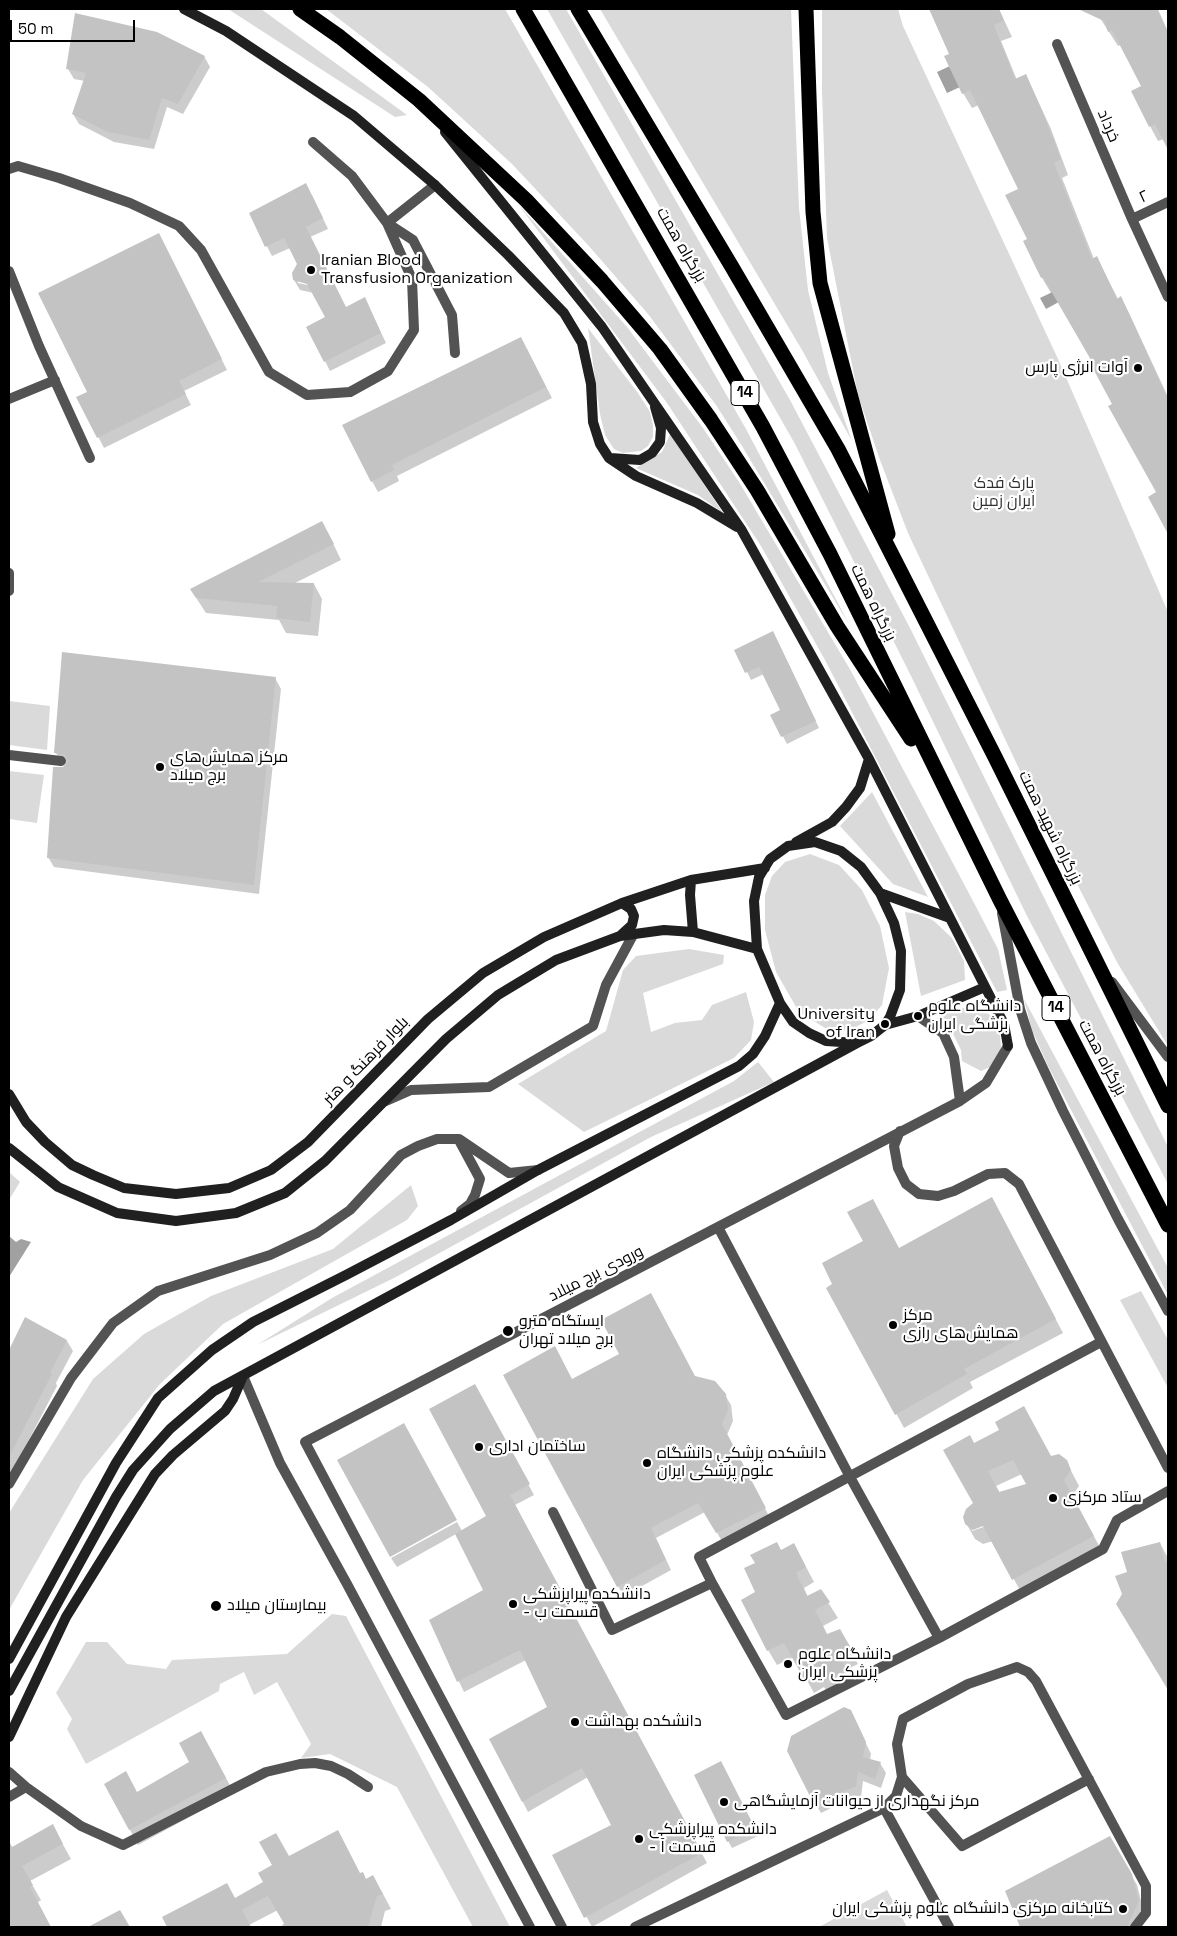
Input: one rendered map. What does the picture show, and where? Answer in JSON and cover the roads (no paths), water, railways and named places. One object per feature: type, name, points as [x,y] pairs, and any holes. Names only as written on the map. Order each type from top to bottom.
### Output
[{"type":"highway","points":[[300,9],[340,37],[419,100],[526,200],[602,281],[660,349],[758,490],[836,626],[945,790]]},
{"type":"highway","name":"بزرگراه همت","points":[[523,9],[764,427],[830,554],[1000,900],[1168,1226]]},
{"type":"highway","name":"بزرگراه همت","points":[[578,9],[732,267],[828,433],[897,567]]},
{"type":"highway","points":[[808,9],[812,212],[820,283],[897,567]]},
{"type":"highway","name":"بزرگراه شهید همت","points":[[897,567],[995,757],[1168,1106]]},
{"type":"main road","points":[[184,9],[226,31],[354,116],[435,185],[508,255],[564,313],[582,343],[591,384],[593,422],[600,444],[609,458],[629,472],[698,503],[741,529]]},
{"type":"main road","points":[[419,100],[602,327],[741,529],[870,759],[1004,1024],[1008,1046]]},
{"type":"main road","points":[[609,458],[640,460],[652,453],[660,442],[660,428],[649,393]]},
{"type":"main road","points":[[857,1043],[826,1041],[809,1034],[793,1022],[780,1003],[757,949],[754,901],[759,877],[770,859],[788,846],[832,822],[846,808],[860,788],[870,759]]},
{"type":"main road","points":[[788,846],[815,842],[841,850],[861,867],[880,892],[894,924],[901,951],[902,971],[900,990],[885,1025]]},
{"type":"main road","name":"بلوار فرهنگ و هنر","points":[[9,1094],[26,1122],[45,1142],[72,1165],[93,1175],[124,1188],[176,1194],[229,1188],[272,1170],[308,1142],[428,1020],[482,973],[544,937],[622,903],[691,880],[765,868]]},
{"type":"main road","points":[[691,880],[690,895],[693,932]]},
{"type":"main road","points":[[880,892],[950,918]]},
{"type":"main road","points":[[620,936],[632,925],[634,916],[631,909],[622,903]]},
{"type":"main road","points":[[9,1148],[58,1187],[117,1213],[176,1221],[236,1213],[285,1193],[326,1162],[446,1039],[498,995],[556,960],[620,936],[664,930],[693,932],[757,949]]},
{"type":"main road","points":[[9,1691],[116,1497],[134,1470],[170,1429],[214,1391],[871,1036],[885,1025],[918,1016],[985,987]]},
{"type":"main road","points":[[9,1659],[116,1463],[158,1398],[173,1383],[226,1338],[253,1322],[451,1220],[538,1170],[740,1066],[753,1054],[766,1036],[780,1003]]},
{"type":"main road","points":[[9,1737],[66,1617],[155,1474],[173,1455],[224,1411],[233,1399],[243,1376]]},
{"type":"street","name":"خرداد","points":[[1057,44],[1132,219],[1168,297]]},
{"type":"street","points":[[9,169],[18,166],[59,178],[130,203],[179,226],[201,250],[269,372],[307,395],[350,392],[388,371],[414,330],[412,279],[387,223],[352,176],[313,142]]},
{"type":"street","points":[[387,223],[435,185]]},
{"type":"street","name":"۲","points":[[1132,219],[1168,202]]},
{"type":"street","points":[[387,223],[413,240],[452,316],[455,354]]},
{"type":"street","points":[[9,271],[90,458]]},
{"type":"street","points":[[9,399],[55,380]]},
{"type":"street","points":[[9,574],[9,591]]},
{"type":"street","points":[[9,755],[61,761]]},
{"type":"street","points":[[1000,900],[1020,1009],[1031,1043],[1101,1186],[1168,1311]]},
{"type":"street","points":[[385,1101],[411,1090],[489,1086],[593,1026],[606,986],[633,934]]},
{"type":"street","points":[[1095,959],[1168,1057]]},
{"type":"street","points":[[918,1016],[943,1033],[954,1057],[960,1101]]},
{"type":"street","name":"ورودی برج میلاد","points":[[562,1927],[306,1442],[960,1101],[986,1083],[1008,1046]]},
{"type":"street","points":[[900,1131],[894,1146],[898,1168],[906,1184],[919,1194],[938,1196],[988,1174],[1005,1173],[1019,1184],[1168,1468]]},
{"type":"street","points":[[9,1484],[71,1378],[113,1323],[158,1291],[270,1255],[317,1233],[350,1210],[401,1155],[437,1139],[459,1139],[509,1173],[538,1170]]},
{"type":"street","points":[[451,1220],[470,1204],[480,1179],[459,1139]]},
{"type":"street","points":[[718,1227],[850,1477],[939,1638]]},
{"type":"street","points":[[1101,1342],[699,1556],[712,1583],[786,1714],[939,1638],[1103,1549],[1117,1520],[1168,1491]]},
{"type":"street","points":[[243,1376],[280,1463],[347,1584],[530,1927]]},
{"type":"street","points":[[553,1512],[612,1630],[712,1583]]},
{"type":"street","points":[[636,1927],[884,1808],[896,1796],[902,1777],[896,1744],[903,1719],[968,1684],[1016,1667],[1028,1672],[1036,1682],[1146,1886],[1146,1913],[1135,1927]]},
{"type":"street","points":[[9,1772],[26,1787],[81,1826],[123,1845],[266,1772],[300,1764],[315,1763],[332,1766],[368,1787]]},
{"type":"street","points":[[902,1777],[962,1846],[1090,1779]]},
{"type":"street","points":[[9,1797],[26,1787]]},
{"type":"street","points":[[884,1808],[949,1927]]},
{"type":"place","name":"Iranian Blood Transfusion Organization","points":[[311,270]]},
{"type":"place","name":"آوات انرژی پارس","points":[[1138,368]]},
{"type":"place","name":"مرکز همایش‌های برج میلاد","points":[[160,767]]},
{"type":"place","name":"دانشگاه علوم بزشگى ايران","points":[[918,1016]]},
{"type":"place","name":"University of Iran","points":[[885,1024]]},
{"type":"place","name":"مرکز همایش‌های رازی","points":[[893,1325]]},
{"type":"place","name":"ایستگاه مترو برج میلاد تهران","points":[[508,1331]]},
{"type":"place","name":"ساختمان اداری","points":[[479,1447]]},
{"type":"place","name":"دانشکده پزشکی دانشگاه علوم پزشکی ایران","points":[[647,1463]]},
{"type":"place","name":"ستاد مرکزی","points":[[1053,1498]]},
{"type":"place","name":"دانشکده پیراپزشکی - قسمت ب","points":[[513,1604]]},
{"type":"place","name":"بیمارستان میلاد","points":[[216,1606]]},
{"type":"place","name":"دانشگاه علوم پزشکی ایران","points":[[788,1664]]},
{"type":"place","name":"دانشکده بهداشت","points":[[575,1722]]},
{"type":"place","name":"مرکز نگهداری از حیوانات آزمایشگاهی","points":[[724,1802]]},
{"type":"place","name":"دانشکده پیراپزشکی - قسمت آ","points":[[639,1839]]},
{"type":"place","name":"کتابخانه مرکزی دانشگاه علوم پزشکی ایران","points":[[1123,1909]]},
{"type":"park label","name":"پارک فدک ایران زمین","points":[[1004,493]]}]
